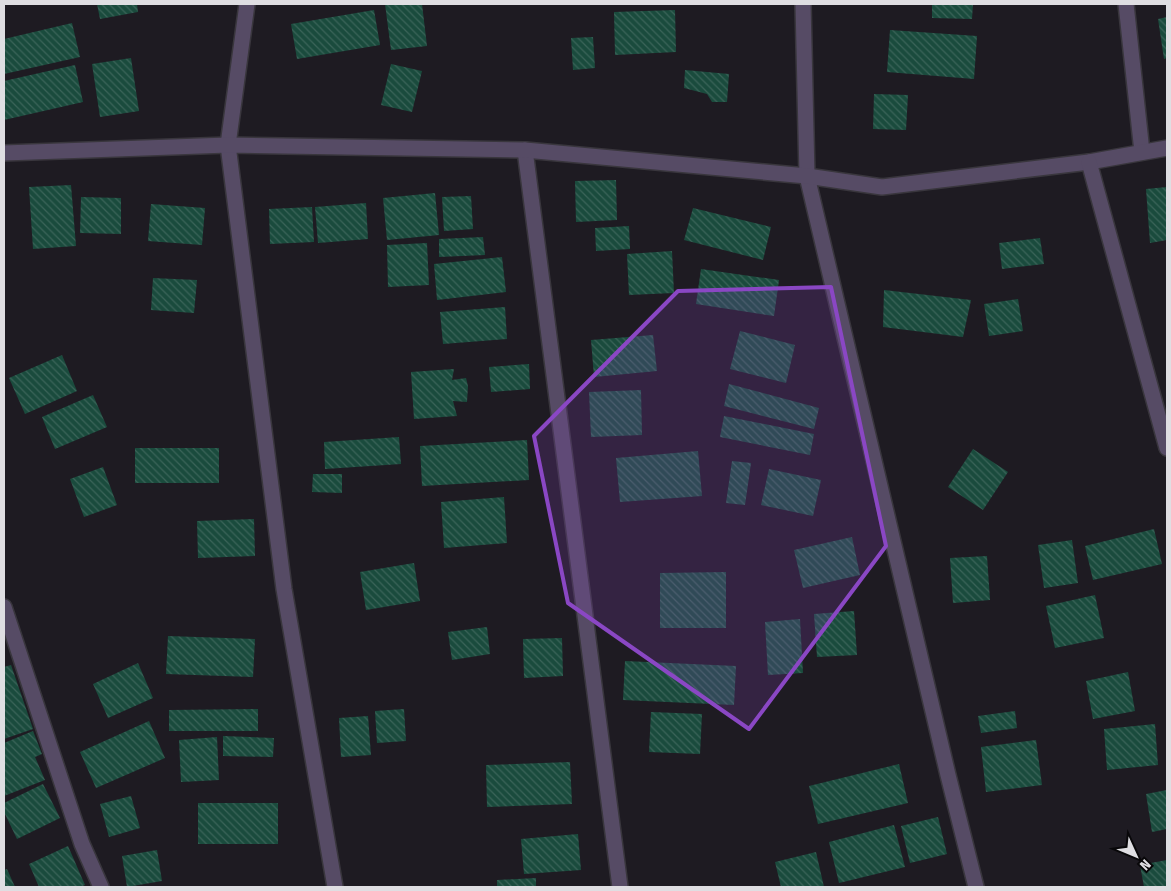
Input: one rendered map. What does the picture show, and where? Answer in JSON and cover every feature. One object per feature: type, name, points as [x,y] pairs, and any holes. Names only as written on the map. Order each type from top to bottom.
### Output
[{"type":"street","points":[[247,4],[228,145],[284,589],[335,887]]},
{"type":"street","points":[[803,4],[807,176],[976,887]]},
{"type":"street","points":[[1126,4],[1142,152]]},
{"type":"street","points":[[4,152],[228,145],[525,150],[807,176],[882,187],[1089,162],[1167,148]]},
{"type":"street","points":[[525,150],[620,887]]},
{"type":"street","points":[[1089,162],[1167,448]]},
{"type":"street","points":[[4,607],[82,844],[101,887]]},
{"type":"highlighted area","points":[[831,287],[886,546],[749,729],[568,603],[534,436],[678,291]]},
{"type":"building","points":[[97,4],[137,4],[138,12],[100,19]]},
{"type":"building","points":[[385,4],[422,4],[427,46],[391,50]]},
{"type":"building","points":[[932,4],[973,4],[972,19],[932,18]]},
{"type":"building","points":[[374,10],[380,45],[297,59],[291,24]]},
{"type":"building","points":[[675,10],[676,52],[615,55],[614,12]]},
{"type":"building","points":[[1167,17],[1167,58],[1164,59],[1158,19]]},
{"type":"building","points":[[72,23],[80,57],[4,74],[4,39]]},
{"type":"building","points":[[890,30],[977,36],[974,79],[887,72]]},
{"type":"building","points":[[593,37],[595,68],[573,70],[571,38]]},
{"type":"building","points":[[131,58],[139,111],[100,117],[92,64]]},
{"type":"building","points":[[391,64],[422,71],[412,112],[381,105]]},
{"type":"building","points":[[75,65],[83,102],[4,120],[4,81]]},
{"type":"building","points":[[685,70],[729,74],[727,102],[712,102],[707,94],[684,88]]},
{"type":"building","points":[[874,94],[908,95],[906,130],[873,129]]},
{"type":"building","points":[[616,180],[617,220],[576,222],[575,181]]},
{"type":"building","points":[[71,185],[76,246],[33,249],[29,187]]},
{"type":"building","points":[[1167,187],[1167,240],[1150,243],[1146,189]]},
{"type":"building","points":[[435,193],[439,235],[387,240],[383,198]]},
{"type":"building","points":[[471,196],[473,229],[444,231],[442,197]]},
{"type":"building","points":[[81,197],[121,198],[121,234],[80,233]]},
{"type":"building","points":[[366,203],[368,239],[318,243],[315,207]]},
{"type":"building","points":[[151,204],[205,208],[202,245],[148,241]]},
{"type":"building","points":[[312,207],[314,242],[270,244],[269,209]]},
{"type":"building","points":[[693,208],[771,227],[763,260],[684,240]]},
{"type":"building","points":[[629,226],[630,249],[596,251],[595,228]]},
{"type":"building","points":[[483,237],[485,255],[439,257],[439,239]]},
{"type":"building","points":[[1040,238],[1044,264],[1002,269],[999,243]]},
{"type":"building","points":[[427,243],[429,285],[388,287],[387,245]]},
{"type":"building","points":[[672,251],[674,293],[629,295],[627,254]]},
{"type":"building","points":[[502,257],[506,292],[437,300],[434,264]]},
{"type":"building","points":[[701,269],[779,280],[774,316],[696,304]]},
{"type":"building","points":[[153,278],[197,280],[194,313],[151,310]]},
{"type":"building","points":[[884,290],[971,300],[963,337],[883,327]]},
{"type":"building","points":[[1018,299],[1023,331],[989,336],[984,304]]},
{"type":"building","points":[[505,307],[507,339],[443,344],[440,312]]},
{"type":"building","points":[[740,331],[795,345],[786,383],[730,369]]},
{"type":"building","points":[[653,335],[657,371],[594,377],[591,340]]},
{"type":"building","points":[[62,355],[77,391],[25,414],[9,378]]},
{"type":"building","points":[[529,364],[530,389],[491,392],[489,367]]},
{"type":"building","points":[[454,369],[452,380],[466,378],[468,386],[467,402],[453,401],[457,416],[414,419],[411,372]]},
{"type":"building","points":[[729,384],[819,408],[814,429],[724,406]]},
{"type":"building","points":[[641,390],[642,435],[591,437],[589,392]]},
{"type":"building","points":[[93,395],[107,427],[55,449],[42,417]]},
{"type":"building","points":[[724,416],[814,434],[810,455],[720,437]]},
{"type":"building","points":[[399,437],[401,464],[325,469],[324,442]]},
{"type":"building","points":[[527,440],[529,480],[422,486],[420,446]]},
{"type":"building","points":[[135,448],[219,448],[219,483],[135,483]]},
{"type":"building","points":[[973,449],[1008,472],[983,510],[948,487]]},
{"type":"building","points":[[698,451],[702,496],[620,502],[616,458]]},
{"type":"building","points":[[732,461],[751,463],[745,505],[726,503]]},
{"type":"building","points":[[103,467],[117,505],[84,517],[70,479]]},
{"type":"building","points":[[769,469],[821,480],[813,516],[761,505]]},
{"type":"building","points":[[313,474],[342,474],[342,493],[312,492]]},
{"type":"building","points":[[504,497],[507,543],[444,548],[441,502]]},
{"type":"building","points":[[254,519],[255,556],[198,558],[197,521]]},
{"type":"building","points":[[1154,529],[1162,564],[1093,580],[1085,546]]},
{"type":"building","points":[[852,537],[860,575],[803,588],[794,550]]},
{"type":"building","points":[[1072,540],[1078,583],[1044,588],[1038,545]]},
{"type":"building","points":[[987,556],[990,600],[953,603],[950,558]]},
{"type":"building","points":[[414,563],[420,601],[366,610],[360,572]]},
{"type":"building","points":[[726,572],[726,628],[660,628],[660,573]]},
{"type":"building","points":[[1095,595],[1104,638],[1055,648],[1046,606]]},
{"type":"building","points":[[854,611],[857,655],[817,657],[814,614]]},
{"type":"building","points":[[800,619],[803,673],[768,675],[765,622]]},
{"type":"building","points":[[487,627],[490,654],[452,660],[448,632]]},
{"type":"building","points":[[168,636],[255,639],[253,677],[166,674]]},
{"type":"building","points":[[562,638],[563,676],[524,678],[523,639]]},
{"type":"building","points":[[625,661],[736,666],[734,705],[623,700]]},
{"type":"building","points":[[138,663],[153,698],[108,718],[93,684]]},
{"type":"building","points":[[11,665],[33,729],[4,739],[4,667]]},
{"type":"building","points":[[1128,672],[1135,711],[1093,719],[1086,681]]},
{"type":"building","points":[[258,709],[258,731],[169,731],[169,710]]},
{"type":"building","points":[[404,709],[406,741],[377,743],[375,711]]},
{"type":"building","points":[[1015,711],[1017,728],[981,733],[978,716]]},
{"type":"building","points":[[651,712],[702,714],[700,754],[649,752]]},
{"type":"building","points":[[368,716],[371,755],[341,757],[339,718]]},
{"type":"building","points":[[149,721],[165,758],[96,788],[80,752]]},
{"type":"building","points":[[1155,724],[1158,765],[1107,770],[1104,729]]},
{"type":"building","points":[[33,731],[42,754],[35,757],[45,780],[4,796],[4,743]]},
{"type":"building","points":[[223,736],[274,738],[273,757],[223,756]]},
{"type":"building","points":[[217,737],[219,780],[181,782],[179,740]]},
{"type":"building","points":[[1036,740],[1042,785],[986,792],[981,747]]},
{"type":"building","points":[[570,762],[572,804],[487,807],[486,765]]},
{"type":"building","points":[[899,764],[908,803],[818,824],[809,786]]},
{"type":"building","points":[[43,784],[60,818],[17,839],[4,812],[4,803]]},
{"type":"building","points":[[1167,790],[1167,829],[1152,832],[1146,794]]},
{"type":"building","points":[[131,796],[140,828],[109,837],[100,804]]},
{"type":"building","points":[[198,803],[278,803],[278,844],[198,844]]},
{"type":"building","points":[[938,817],[947,854],[910,863],[901,826]]},
{"type":"building","points":[[894,825],[905,867],[839,883],[829,842]]},
{"type":"building","points":[[578,834],[581,870],[524,874],[521,839]]},
{"type":"building","points":[[68,846],[85,885],[80,887],[39,887],[29,864]]},
{"type":"building","points":[[157,850],[162,881],[127,887],[122,856]]},
{"type":"building","points":[[816,852],[824,887],[781,887],[775,862]]},
{"type":"building","points":[[1167,860],[1167,887],[1144,887],[1140,865]]},
{"type":"building","points":[[7,869],[15,887],[4,887],[4,870]]},
{"type":"building","points":[[536,878],[536,887],[497,887],[497,880]]}]
